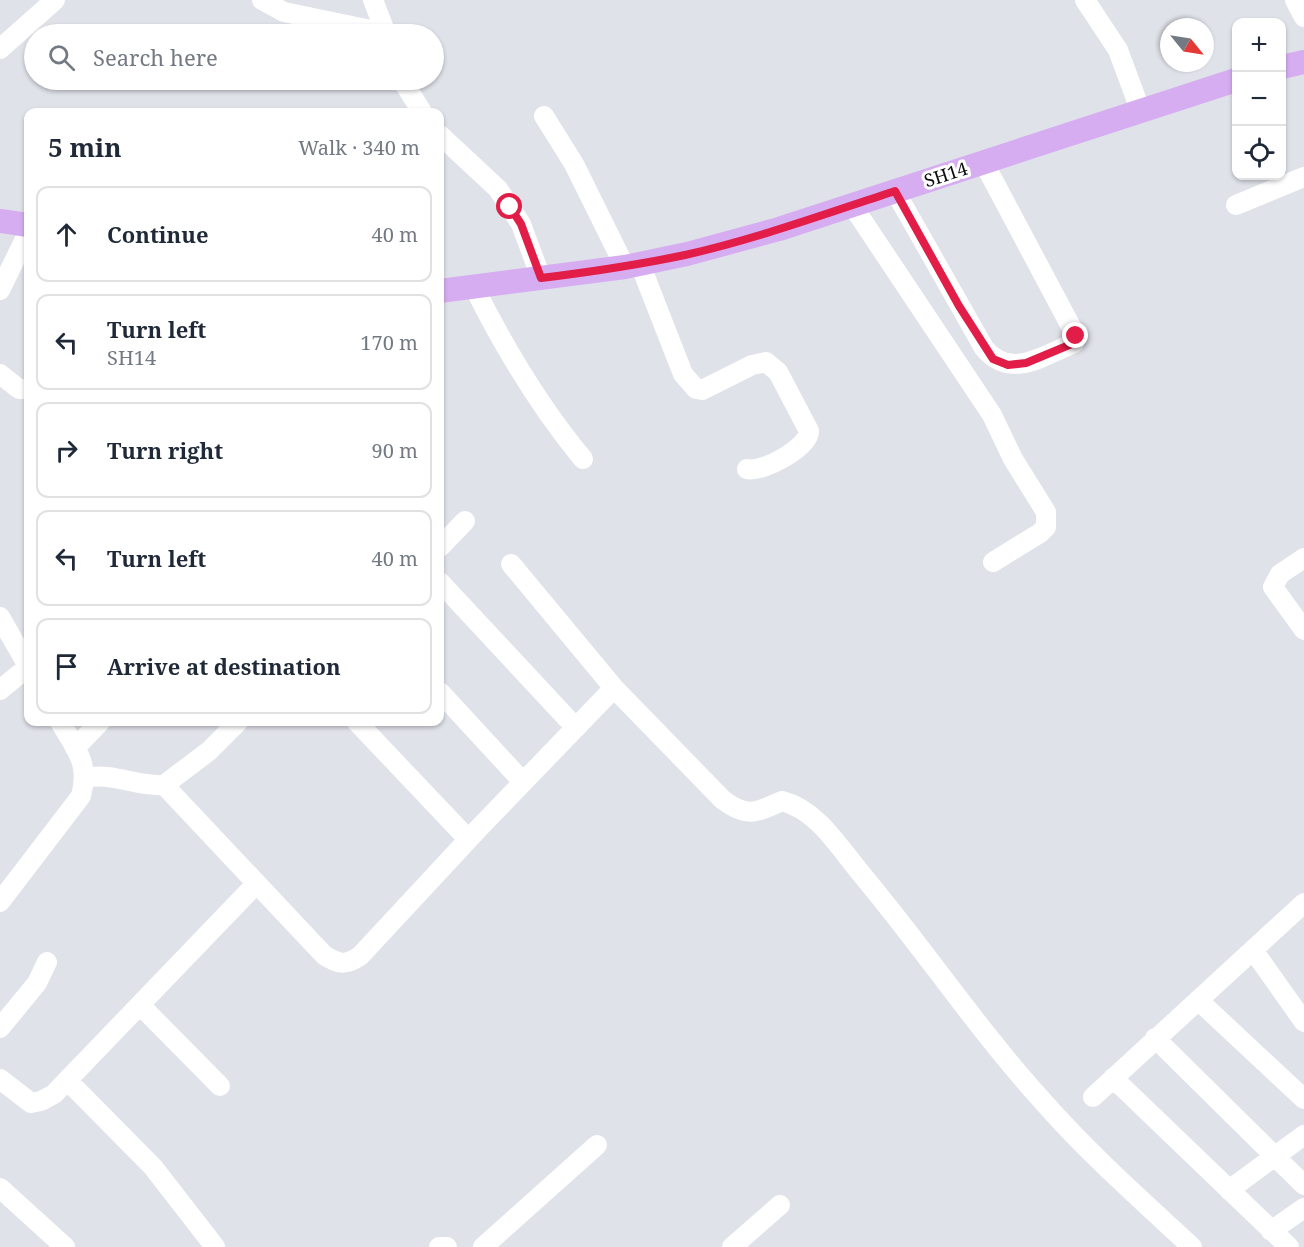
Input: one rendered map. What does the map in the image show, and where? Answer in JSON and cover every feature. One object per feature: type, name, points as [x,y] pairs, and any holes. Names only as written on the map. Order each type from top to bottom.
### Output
[{"type":"main road","points":[[1286,66],[1304,62]]},
{"type":"main road","name":"SH14","points":[[444,291],[633,265],[699,251],[984,163],[1232,81]]},
{"type":"main road","points":[[0,221],[24,224]]},
{"type":"street","points":[[29,24],[56,0]]},
{"type":"street","points":[[262,0],[284,12],[341,24]]},
{"type":"street","points":[[373,0],[384,24]]},
{"type":"street","points":[[1085,0],[1118,50],[1141,112]]},
{"type":"street","points":[[1295,0],[1304,17]]},
{"type":"street","points":[[0,49],[24,28]]},
{"type":"street","points":[[408,90],[420,108]]},
{"type":"street","points":[[544,116],[633,265],[689,384],[702,390],[752,364],[766,362],[778,372],[809,430],[806,440],[772,465],[753,471],[747,469]]},
{"type":"street","points":[[444,139],[498,189],[521,224],[541,278]]},
{"type":"street","points":[[895,191],[984,348],[993,359],[1008,365],[1026,363],[1074,343],[1076,336],[984,163]]},
{"type":"street","points":[[1236,205],[1304,177]]},
{"type":"street","points":[[852,205],[992,415],[1013,459],[1046,512],[1048,518],[1046,527],[1040,533],[993,562]]},
{"type":"street","points":[[0,290],[24,241]]},
{"type":"street","points":[[474,287],[527,385],[583,459]]},
{"type":"street","points":[[0,374],[19,389],[24,389]]},
{"type":"street","points":[[444,543],[465,521]]},
{"type":"street","points":[[1304,558],[1280,574],[1273,587],[1304,630]]},
{"type":"street","points":[[511,564],[614,688],[722,800],[736,810],[749,813],[782,801],[808,811],[866,880],[982,1030],[1039,1097],[1092,1154],[1192,1247]]},
{"type":"street","points":[[444,586],[576,728]]},
{"type":"street","points":[[0,617],[24,659]]},
{"type":"street","points":[[0,690],[24,669]]},
{"type":"street","points":[[164,786],[324,955],[336,963],[350,963],[360,956],[468,839],[614,688]]},
{"type":"street","points":[[444,696],[523,782]]},
{"type":"street","points":[[0,902],[81,796],[86,778],[83,764],[62,726]]},
{"type":"street","points":[[75,748],[96,726]]},
{"type":"street","points":[[86,778],[113,776],[130,784],[164,786],[209,751],[234,726]]},
{"type":"street","points":[[361,726],[468,839]]},
{"type":"street","points":[[0,1079],[31,1103],[54,1094],[256,884]]},
{"type":"street","points":[[1093,1097],[1304,903]]},
{"type":"street","points":[[1253,950],[1304,1022]]},
{"type":"street","points":[[0,1028],[37,983],[47,962]]},
{"type":"street","points":[[1198,1000],[1304,1099]]},
{"type":"street","points":[[140,1005],[220,1086]]},
{"type":"street","points":[[1155,1038],[1304,1185]]},
{"type":"street","points":[[1113,1078],[1289,1247]]},
{"type":"street","points":[[67,1080],[153,1167],[214,1247]]},
{"type":"street","points":[[1229,1190],[1304,1135]]},
{"type":"street","points":[[483,1247],[597,1145]]},
{"type":"street","points":[[0,1188],[64,1247]]},
{"type":"street","points":[[732,1247],[780,1205]]},
{"type":"street","points":[[1271,1231],[1304,1208]]},
{"type":"street","points":[[439,1247],[447,1247]]},
{"type":"route","points":[[510,207],[521,224],[532,249],[541,278],[625,267],[687,254],[778,229],[895,191],[959,306],[993,359],[1008,365],[1026,363],[1074,343],[1076,336]]}]
